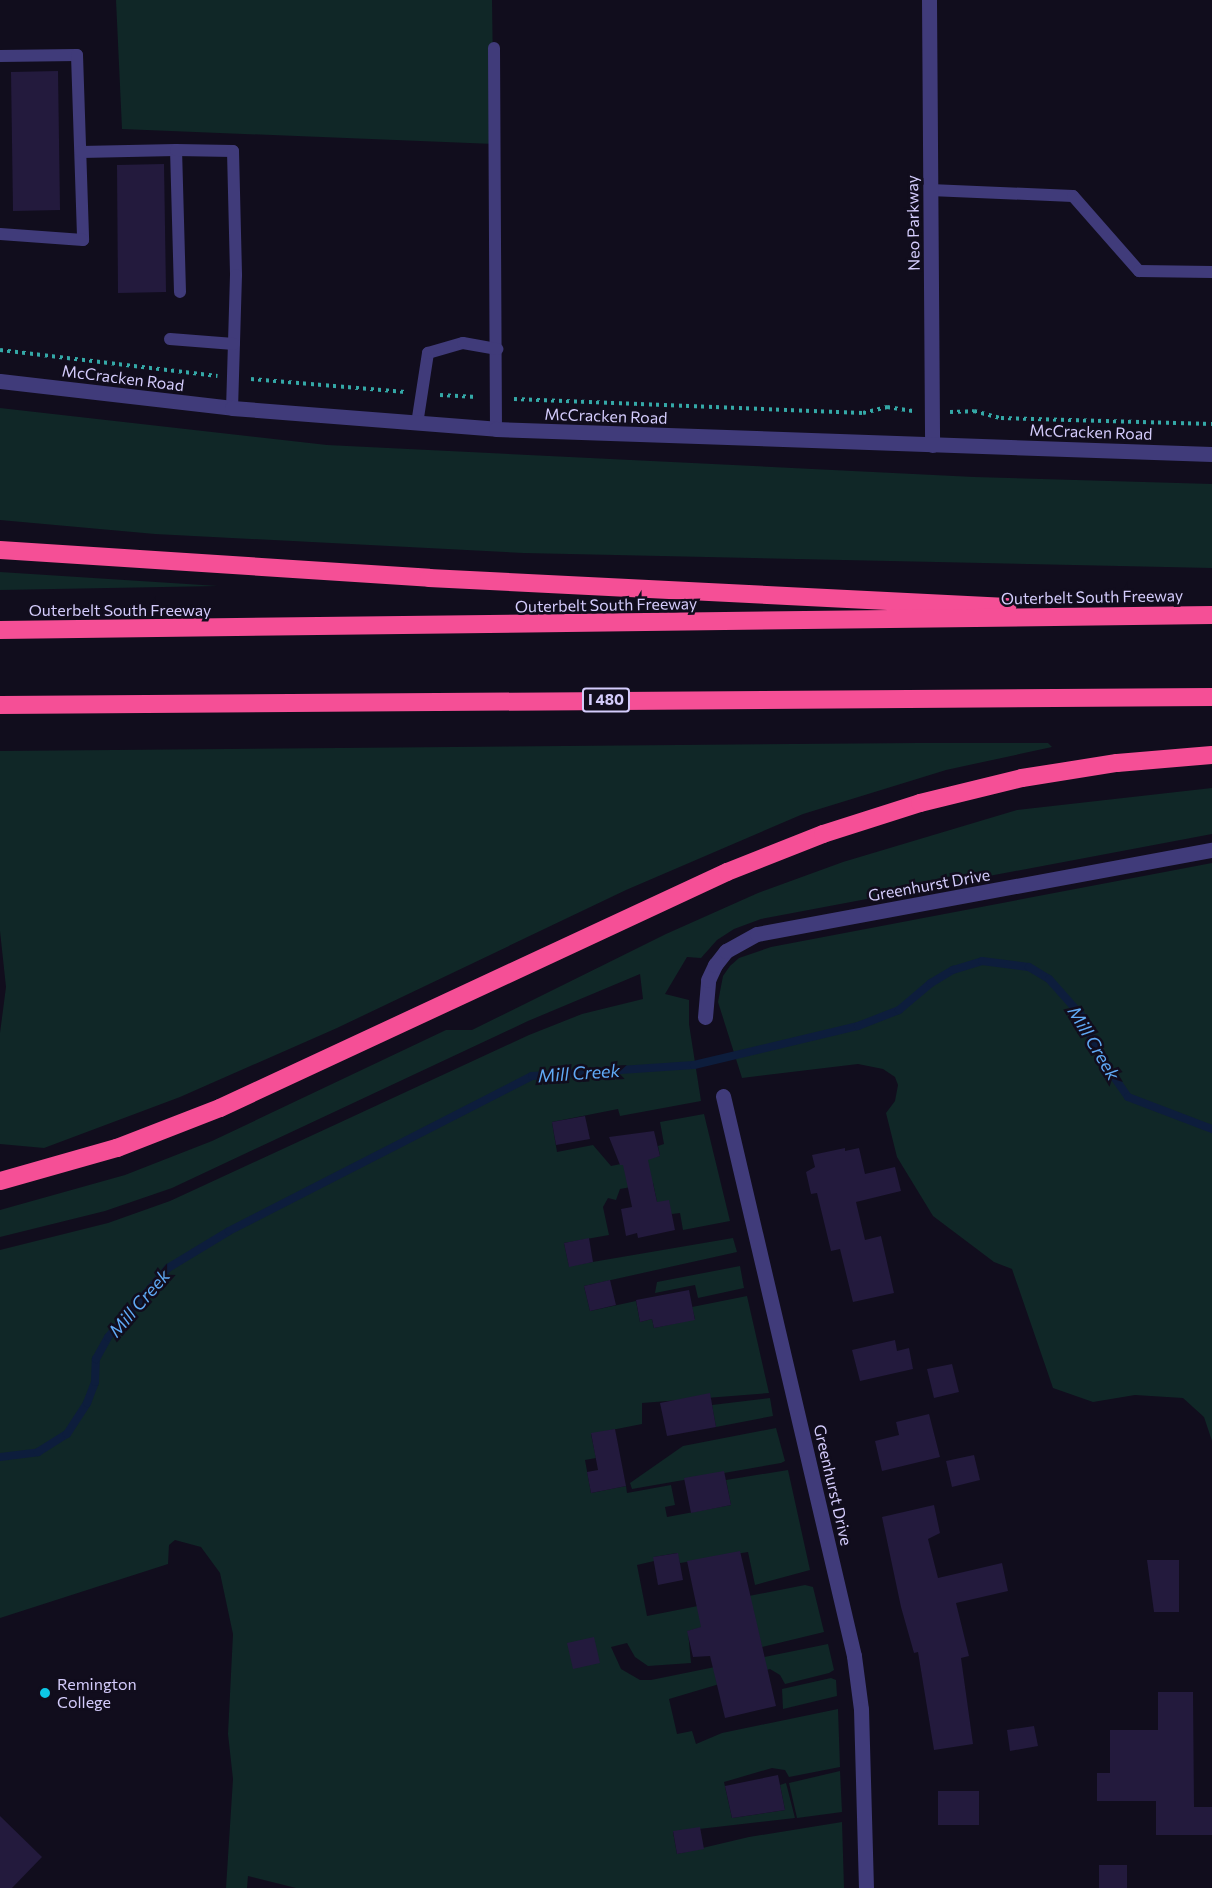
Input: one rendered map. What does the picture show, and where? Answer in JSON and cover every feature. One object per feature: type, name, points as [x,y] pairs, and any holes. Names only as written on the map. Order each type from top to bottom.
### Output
[{"type":"highway","points":[[0,550],[429,578],[1167,615]]},
{"type":"highway","name":"Outerbelt South Freeway","points":[[0,630],[1212,615]]},
{"type":"highway","name":"I 480","points":[[0,705],[1212,697]]},
{"type":"highway","points":[[0,1181],[117,1148],[220,1108],[727,872],[823,834],[920,803],[1022,778],[1118,763],[1212,755]]},
{"type":"street","name":"Neo Parkway","points":[[929,0],[932,445]]},
{"type":"street","name":"McCracken Road","points":[[0,381],[232,408],[496,429],[1212,454]]},
{"type":"street","name":"Greenhurst Drive","points":[[705,1017],[708,980],[715,965],[726,951],[757,934],[1212,849]]},
{"type":"street","name":"Greenhurst Drive","points":[[723,1096],[855,1662],[861,1709],[866,1888]]},
{"type":"lane","points":[[494,48],[496,429]]},
{"type":"lane","points":[[0,56],[77,55],[83,240],[0,234]]},
{"type":"lane","points":[[176,150],[180,292]]},
{"type":"lane","points":[[81,152],[232,151],[234,344],[232,408]]},
{"type":"lane","points":[[930,190],[1073,196],[1139,271],[1212,272]]},
{"type":"lane","points":[[170,339],[234,344]]},
{"type":"lane","points":[[417,424],[428,352],[463,343],[496,349]]},
{"type":"path","points":[[0,350],[233,377],[496,399],[863,413],[887,407],[892,410]]},
{"type":"path","points":[[970,413],[1001,418],[1212,424]]},
{"type":"green space","points":[[116,0],[492,0],[494,144],[122,129]]},
{"type":"green space","points":[[0,408],[327,445],[974,477],[1212,484],[1212,568],[524,553],[155,534],[0,520]]},
{"type":"green space","points":[[0,572],[218,586],[0,590]]},
{"type":"green space","points":[[1048,743],[1052,747],[946,770],[803,814],[626,890],[337,1028],[180,1097],[44,1148],[0,1144],[0,1033],[6,987],[0,931],[0,751]]},
{"type":"green space","points":[[1212,788],[1212,834],[761,919],[734,929],[717,940],[701,958],[687,957],[665,994],[689,1000],[689,1024],[701,1101],[620,1116],[618,1109],[552,1122],[557,1152],[593,1145],[611,1166],[660,1156],[658,1146],[664,1144],[660,1122],[704,1114],[730,1221],[683,1230],[680,1213],[672,1214],[657,1202],[653,1183],[620,1189],[616,1200],[608,1198],[603,1207],[609,1235],[564,1243],[569,1266],[733,1238],[737,1252],[584,1286],[590,1311],[636,1301],[640,1322],[652,1319],[654,1328],[695,1319],[692,1307],[747,1296],[769,1393],[642,1403],[642,1424],[591,1434],[596,1458],[585,1460],[591,1493],[626,1486],[627,1493],[671,1485],[675,1505],[665,1507],[667,1517],[731,1505],[726,1480],[788,1470],[810,1570],[755,1585],[748,1552],[680,1563],[677,1553],[654,1557],[654,1561],[637,1565],[647,1616],[805,1585],[813,1587],[824,1632],[762,1647],[753,1613],[688,1631],[691,1663],[648,1666],[635,1657],[627,1643],[611,1647],[621,1669],[640,1680],[651,1680],[828,1644],[834,1670],[829,1673],[785,1684],[780,1675],[770,1669],[669,1699],[677,1734],[692,1731],[696,1744],[722,1733],[838,1709],[840,1767],[789,1777],[785,1770],[772,1768],[724,1782],[732,1818],[785,1810],[780,1785],[786,1783],[795,1818],[673,1832],[677,1854],[749,1837],[842,1822],[844,1888],[296,1888],[248,1876],[247,1888],[226,1888],[233,1779],[228,1734],[233,1634],[220,1573],[201,1547],[175,1540],[169,1545],[168,1564],[0,1618],[0,1250],[108,1223],[170,1201],[529,1035],[582,1014],[643,999],[640,974],[528,1021],[172,1188],[105,1211],[0,1237],[0,1210],[125,1175],[212,1141],[446,1030],[472,1030],[666,934],[758,893],[843,862],[1017,810]]},
{"type":"green space","points":[[1212,863],[1212,1441],[1204,1417],[1183,1398],[1135,1395],[1093,1402],[1053,1388],[1012,1269],[994,1262],[933,1216],[897,1157],[886,1113],[895,1101],[898,1085],[895,1077],[883,1069],[858,1064],[742,1078],[718,1002],[723,976],[730,966],[739,958],[771,947]]},
{"type":"green space","points":[[740,1266],[744,1288],[698,1298],[695,1285],[655,1293],[657,1282]]},
{"type":"green space","points":[[770,1398],[773,1416],[716,1427],[712,1405]]},
{"type":"green space","points":[[776,1428],[785,1461],[781,1463],[632,1489],[630,1483],[683,1446]]},
{"type":"green space","points":[[831,1678],[836,1680],[837,1696],[783,1709],[782,1689]]},
{"type":"green space","points":[[840,1771],[842,1812],[797,1818],[789,1783]]},
{"type":"building","points":[[58,71],[60,210],[13,211],[11,72]]},
{"type":"building","points":[[164,164],[166,292],[118,293],[117,165]]},
{"type":"building","points":[[585,1116],[590,1139],[556,1145],[552,1122]]},
{"type":"building","points":[[654,1131],[660,1156],[648,1160],[657,1202],[669,1200],[675,1230],[638,1238],[637,1233],[626,1236],[621,1209],[632,1207],[623,1165],[620,1165],[609,1137]]},
{"type":"building","points":[[845,1148],[845,1151],[859,1148],[865,1174],[895,1167],[901,1191],[856,1202],[865,1240],[881,1236],[894,1293],[853,1302],[840,1249],[831,1251],[817,1193],[811,1194],[806,1172],[815,1167],[812,1155]]},
{"type":"building","points":[[589,1238],[593,1262],[569,1267],[564,1243]]},
{"type":"building","points":[[610,1280],[616,1305],[590,1311],[584,1286]]},
{"type":"building","points":[[689,1290],[695,1320],[654,1328],[652,1319],[640,1322],[636,1300]]},
{"type":"building","points":[[895,1340],[897,1351],[909,1348],[913,1369],[860,1381],[852,1350]]},
{"type":"building","points":[[952,1364],[959,1392],[934,1398],[927,1369]]},
{"type":"building","points":[[710,1393],[716,1427],[667,1436],[660,1403]]},
{"type":"building","points":[[929,1414],[940,1457],[882,1471],[875,1441],[899,1435],[896,1422]]},
{"type":"building","points":[[615,1429],[626,1486],[591,1493],[587,1472],[598,1470],[591,1433]]},
{"type":"building","points":[[974,1455],[980,1480],[952,1487],[946,1461]]},
{"type":"building","points":[[724,1471],[731,1505],[691,1513],[684,1478]]},
{"type":"building","points":[[934,1505],[940,1533],[928,1539],[938,1578],[1002,1563],[1008,1591],[956,1603],[969,1656],[961,1658],[973,1744],[934,1750],[918,1652],[914,1653],[901,1607],[882,1517]]},
{"type":"building","points":[[740,1551],[776,1706],[725,1718],[710,1656],[693,1657],[687,1631],[701,1627],[687,1561]]},
{"type":"building","points":[[678,1553],[683,1580],[658,1585],[653,1557]]},
{"type":"building","points":[[1147,1560],[1179,1560],[1179,1612],[1154,1612]]},
{"type":"building","points":[[594,1637],[600,1663],[573,1669],[567,1643]]},
{"type":"building","points":[[1158,1692],[1193,1692],[1194,1807],[1212,1807],[1212,1835],[1156,1835],[1156,1801],[1097,1801],[1097,1773],[1110,1773],[1110,1730],[1158,1730]]},
{"type":"building","points":[[1034,1726],[1038,1746],[1010,1751],[1007,1730]]},
{"type":"building","points":[[778,1775],[785,1810],[732,1818],[725,1786]]},
{"type":"building","points":[[938,1791],[979,1791],[979,1825],[938,1825]]},
{"type":"building","points":[[0,1816],[42,1857],[12,1888],[0,1888]]},
{"type":"building","points":[[700,1827],[704,1849],[677,1854],[673,1831]]},
{"type":"building","points":[[1099,1865],[1127,1865],[1127,1888],[1099,1888]]},
{"type":"waterway","name":"Mill Creek","points":[[0,1457],[38,1452],[67,1434],[87,1403],[95,1382],[96,1359],[108,1337],[168,1268],[229,1231],[532,1076],[694,1065],[858,1026],[899,1010],[931,983],[953,970],[982,961],[1029,967],[1049,979],[1081,1015],[1102,1060],[1128,1097],[1212,1129]]},
{"type":"place","name":"Remington College","points":[[45,1693]]}]
